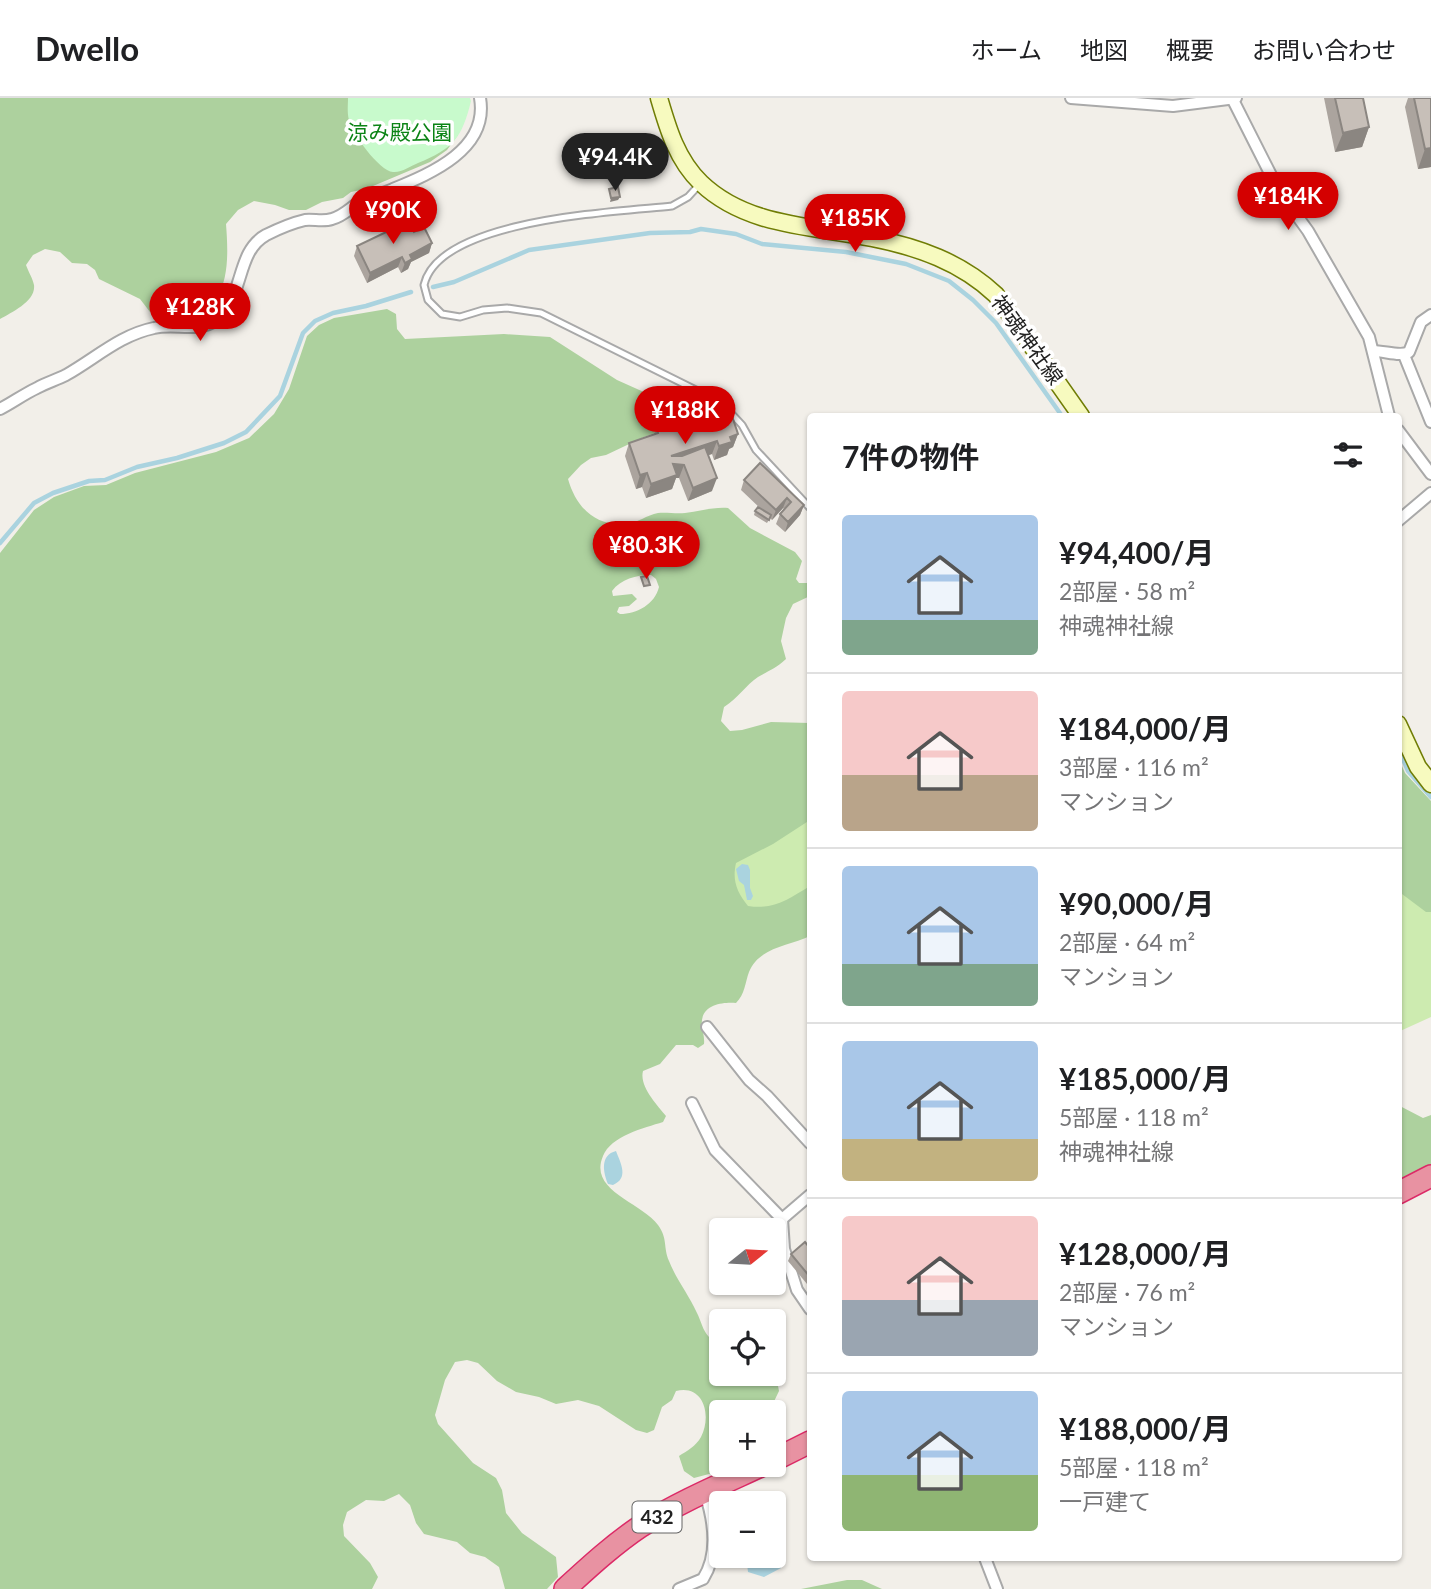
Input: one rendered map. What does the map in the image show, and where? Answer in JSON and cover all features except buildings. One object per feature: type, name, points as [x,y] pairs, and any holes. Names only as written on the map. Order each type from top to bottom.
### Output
[{"type":"highway","points":[[1402,1191],[1431,1176]]},
{"type":"highway","points":[[786,1454],[807,1444]]},
{"type":"highway","name":"432","points":[[565,1589],[639,1528],[738,1477]]},
{"type":"main road","name":"神魂神社線","points":[[659,98],[674,146],[701,183],[721,198],[774,221],[872,238],[933,255],[961,267],[996,295],[1079,413]]},
{"type":"main road","points":[[1402,733],[1418,767],[1431,785]]},
{"type":"street","points":[[0,410],[121,339],[155,327],[201,328],[216,320],[235,296],[253,245],[289,225],[308,220],[328,221],[349,212],[358,203],[447,163],[467,145],[480,124],[480,98]]},
{"type":"street","points":[[1071,98],[1173,106],[1235,99],[1279,191],[1308,231],[1369,337],[1389,413]]},
{"type":"street","points":[[1404,355],[1412,347],[1421,322],[1431,315]]},
{"type":"street","points":[[1373,351],[1388,350],[1404,355]]},
{"type":"street","points":[[1404,355],[1431,422]]},
{"type":"street","points":[[1402,435],[1431,474]]},
{"type":"street","points":[[1402,518],[1431,493]]},
{"type":"street","points":[[707,1027],[749,1080],[807,1140]]},
{"type":"street","points":[[692,1103],[715,1150],[781,1218]]},
{"type":"street","points":[[783,1218],[807,1198]]},
{"type":"street","points":[[786,1256],[796,1290],[807,1305]]},
{"type":"street","points":[[679,1589],[703,1580],[712,1562],[714,1541],[705,1493]]},
{"type":"street","points":[[986,1561],[997,1589]]},
{"type":"lane","points":[[701,183],[688,197],[672,206],[521,225],[473,240],[445,254],[435,263],[425,285],[428,300],[442,314],[460,317],[484,310],[507,308],[541,313],[704,394],[728,410],[742,425],[756,450],[807,505]]},
{"type":"green space","points":[[0,98],[367,98],[458,135],[447,150],[430,162],[366,189],[351,192],[343,198],[322,202],[306,210],[289,210],[254,201],[238,210],[226,224],[227,254],[223,284],[208,307],[195,314],[177,316],[150,312],[140,299],[99,279],[95,270],[87,264],[72,263],[60,252],[45,249],[33,255],[26,265],[34,285],[31,296],[0,319]]},
{"type":"green space","name":"涼み殿公園","points":[[348,98],[470,98],[471,101],[460,133],[448,147],[406,169],[393,172],[374,159],[355,133],[348,117]]},
{"type":"green space","points":[[387,309],[396,314],[397,329],[405,339],[504,334],[550,337],[617,380],[696,411],[695,418],[606,455],[591,458],[581,465],[568,479],[576,498],[588,513],[605,522],[616,524],[631,523],[658,513],[728,508],[750,528],[795,552],[802,561],[796,579],[799,583],[807,583],[807,597],[793,604],[786,618],[781,641],[786,659],[754,680],[724,707],[721,721],[730,731],[771,722],[807,723],[807,822],[736,863],[735,881],[748,906],[758,907],[774,905],[807,888],[807,937],[775,948],[760,957],[749,972],[743,992],[736,1003],[720,1004],[706,1010],[702,1020],[704,1044],[698,1048],[693,1045],[676,1045],[660,1064],[643,1071],[646,1089],[666,1116],[663,1122],[629,1134],[613,1143],[603,1156],[600,1168],[609,1187],[650,1217],[661,1230],[672,1268],[709,1337],[709,1386],[778,1386],[779,1391],[775,1400],[709,1400],[709,1474],[694,1478],[684,1471],[679,1456],[697,1443],[706,1420],[703,1404],[693,1392],[676,1391],[672,1400],[662,1407],[654,1430],[647,1433],[636,1430],[599,1406],[578,1400],[556,1404],[516,1392],[497,1381],[478,1363],[467,1360],[455,1362],[445,1380],[435,1415],[438,1424],[473,1463],[496,1478],[502,1490],[506,1513],[522,1533],[556,1557],[558,1577],[547,1589],[505,1589],[499,1567],[485,1557],[470,1553],[457,1542],[424,1534],[416,1523],[410,1505],[399,1494],[384,1501],[366,1500],[347,1512],[343,1525],[344,1536],[370,1563],[378,1577],[372,1589],[0,1589],[0,553],[34,510],[54,497],[84,486],[106,485],[135,473],[216,452],[249,438],[274,414],[289,389],[307,336],[319,325],[334,318]],"holes":[[[651,575],[659,587],[644,607],[620,614],[617,612],[619,607],[629,606],[637,599],[632,594],[613,596],[612,591],[629,578]]]},
{"type":"green space","points":[[807,750],[807,898],[772,920],[729,901],[739,801]]},
{"type":"green space","points":[[1402,766],[1431,801],[1431,912],[1426,912],[1402,894]]},
{"type":"green space","points":[[1402,886],[1431,910],[1431,1017],[1402,1030]]},
{"type":"green space","points":[[1402,1107],[1423,1118],[1431,1115],[1431,1169],[1402,1182]]},
{"type":"green space","points":[[847,1580],[862,1580],[882,1589],[801,1589]]},
{"type":"water","points":[[742,864],[748,865],[750,870],[753,896],[751,900],[747,900],[744,885],[739,881],[736,869]]},
{"type":"water","points":[[616,1151],[622,1175],[613,1185],[608,1184],[604,1164],[607,1156]]},
{"type":"water","points":[[748,1568],[781,1568],[764,1577],[748,1572]]},
{"type":"waterway","points":[[433,287],[454,282],[529,250],[650,233],[690,232],[701,229],[736,234],[762,244],[846,252],[906,264],[949,281],[973,300],[996,323],[1060,413]]},
{"type":"waterway","points":[[0,543],[34,503],[53,493],[89,481],[105,480],[137,467],[177,458],[224,443],[246,432],[280,396],[303,333],[315,321],[333,313],[411,292]]},
{"type":"waterway","points":[[1402,757],[1408,771],[1431,797]]}]
